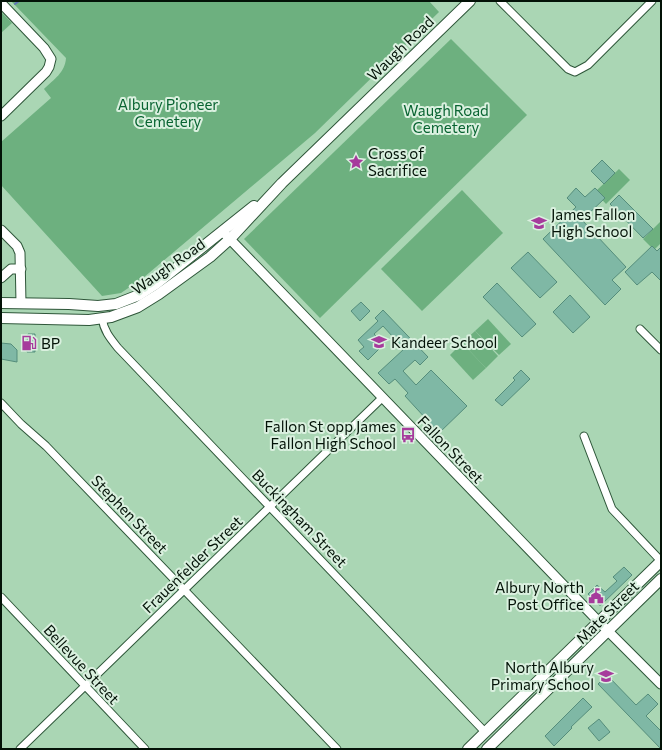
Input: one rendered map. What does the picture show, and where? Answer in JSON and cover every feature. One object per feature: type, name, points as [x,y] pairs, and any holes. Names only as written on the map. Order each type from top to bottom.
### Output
[{"type":"main road","name":"Waugh Road","points":[[1,318],[89,320],[119,315],[138,307],[159,294],[210,257],[230,239],[282,184],[470,1]]},
{"type":"main road","name":"Waugh Road","points":[[1,303],[98,306],[116,304],[139,295],[156,284],[282,184]]},
{"type":"main road","points":[[21,303],[21,318]]},
{"type":"main road","name":"Mate Street","points":[[468,749],[661,561]]},
{"type":"main road","name":"Mate Street","points":[[487,749],[661,579]]},
{"type":"street","points":[[500,1],[568,69],[575,72],[588,65],[652,1]]},
{"type":"street","points":[[1,4],[50,56],[50,62],[46,72],[1,116]]},
{"type":"street","points":[[1,230],[20,251],[21,303]]},
{"type":"street","name":"Fallon Street","points":[[223,231],[382,398],[661,684]]},
{"type":"street","points":[[1,278],[10,270],[21,269]]},
{"type":"street","name":"Buckingham Street","points":[[102,318],[104,328],[108,336],[269,507],[485,732]]},
{"type":"street","points":[[640,329],[661,350]]},
{"type":"street","name":"Frauenfelder Street","points":[[20,749],[382,398]]},
{"type":"street","name":"Stephen Street","points":[[1,403],[21,424],[46,446],[337,749]]},
{"type":"street","points":[[584,436],[612,508],[661,561]]},
{"type":"street","name":"Bellevue Street","points":[[1,597],[145,749]]},
{"type":"green space","name":"Albury Pioneer Cemetery","points":[[11,1],[429,1],[439,12],[315,133],[143,278],[121,293],[102,296],[1,185],[1,142],[51,98],[44,89],[64,68],[66,58]]},
{"type":"green space","points":[[1,12],[12,23],[1,33]]},
{"type":"green space","name":"Waugh Road Cemetery","points":[[451,39],[527,115],[320,318],[244,239]]},
{"type":"green space","points":[[619,169],[630,180],[606,204],[595,192]]},
{"type":"green space","points":[[462,190],[503,233],[422,311],[381,269]]},
{"type":"green space","points":[[661,221],[661,243],[654,250],[643,239]]},
{"type":"green space","points":[[488,319],[511,344],[499,355],[475,331]]},
{"type":"green space","points":[[475,331],[498,356],[486,368],[462,343]]},
{"type":"green space","points":[[462,343],[486,368],[473,380],[450,355]]},
{"type":"building","points":[[602,160],[615,173],[604,184],[591,171]]},
{"type":"building","points":[[576,188],[585,197],[595,188],[605,198],[582,220],[626,267],[612,280],[621,289],[605,305],[543,239],[576,207],[567,198]]},
{"type":"building","points":[[619,195],[653,229],[643,238],[610,204]]},
{"type":"building","points":[[652,246],[657,251],[661,247],[661,281],[652,272],[637,285],[625,272]]},
{"type":"building","points":[[528,252],[557,282],[540,298],[511,268]]},
{"type":"building","points":[[497,283],[536,324],[522,337],[483,297]]},
{"type":"building","points":[[570,295],[590,317],[573,333],[553,312]]},
{"type":"building","points":[[361,302],[370,311],[360,321],[351,311]]},
{"type":"building","points":[[383,310],[428,357],[420,365],[415,360],[403,371],[416,385],[431,370],[467,406],[439,433],[405,396],[408,393],[395,379],[389,384],[378,373],[404,349],[383,326],[374,334],[384,344],[368,360],[359,351],[364,347],[358,340],[378,321],[375,318]]},
{"type":"building","points":[[28,334],[35,334],[35,352],[27,352]]},
{"type":"building","points":[[1,343],[11,344],[17,350],[17,362],[1,359]]},
{"type":"building","points":[[521,370],[530,379],[502,406],[495,400],[515,380],[513,378]]},
{"type":"building","points":[[624,567],[632,575],[601,605],[599,605],[588,594],[597,585],[605,592],[617,581],[613,577]]},
{"type":"building","points":[[607,675],[636,705],[648,694],[658,704],[646,716],[661,731],[661,749],[598,684]]},
{"type":"building","points":[[583,698],[592,707],[554,746],[545,736]]},
{"type":"building","points":[[599,719],[610,732],[599,741],[588,728]]},
{"type":"waterway","points":[[15,4],[19,1]]},
{"type":"place","name":"Cross of Sacrifice","points":[[356,162]]},
{"type":"place","name":"James Fallon High School","points":[[539,223]]},
{"type":"place","name":"Kandeer School","points":[[379,342]]},
{"type":"place","name":"BP","points":[[29,343]]},
{"type":"place","name":"Fallon St opp James Fallon High School","points":[[408,435]]},
{"type":"place","name":"Albury North Post Office","points":[[596,596]]},
{"type":"place","name":"North Albury Primary School","points":[[606,676]]}]
